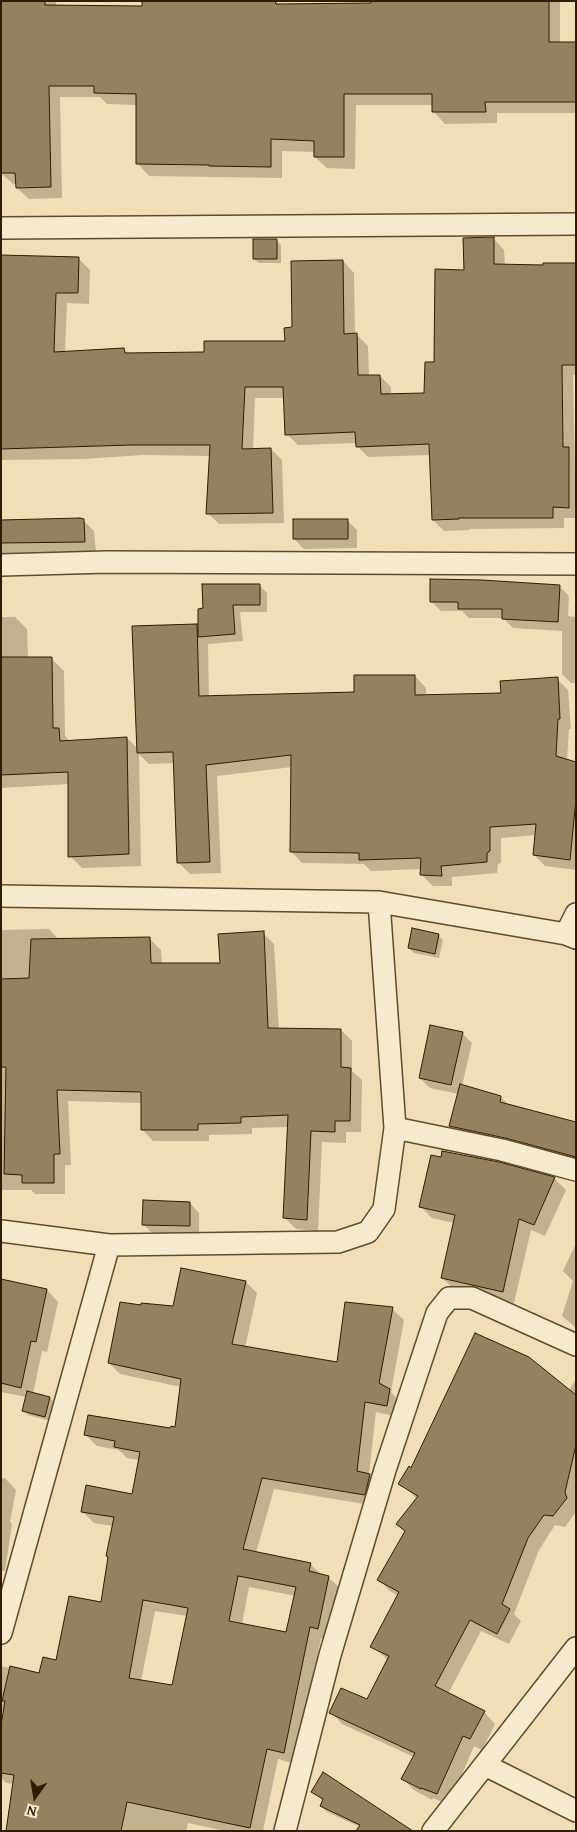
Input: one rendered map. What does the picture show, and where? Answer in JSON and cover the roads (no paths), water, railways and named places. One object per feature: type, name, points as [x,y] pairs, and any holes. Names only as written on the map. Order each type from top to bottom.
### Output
[{"type":"street","points":[[1,228],[576,224]]},
{"type":"street","points":[[1,565],[107,562],[576,564]]},
{"type":"street","points":[[1,896],[379,902],[571,936],[576,914]]},
{"type":"street","points":[[1,1231],[109,1245],[338,1242],[368,1232],[384,1209],[394,1128],[379,902]]},
{"type":"street","points":[[394,1128],[502,1150],[576,1170]]},
{"type":"street","points":[[1,1632],[109,1245]]},
{"type":"street","points":[[285,1831],[330,1655],[385,1470],[437,1312],[449,1298],[472,1298],[576,1345]]},
{"type":"street","points":[[433,1831],[576,1648]]},
{"type":"street","points":[[485,1765],[576,1811]]}]
